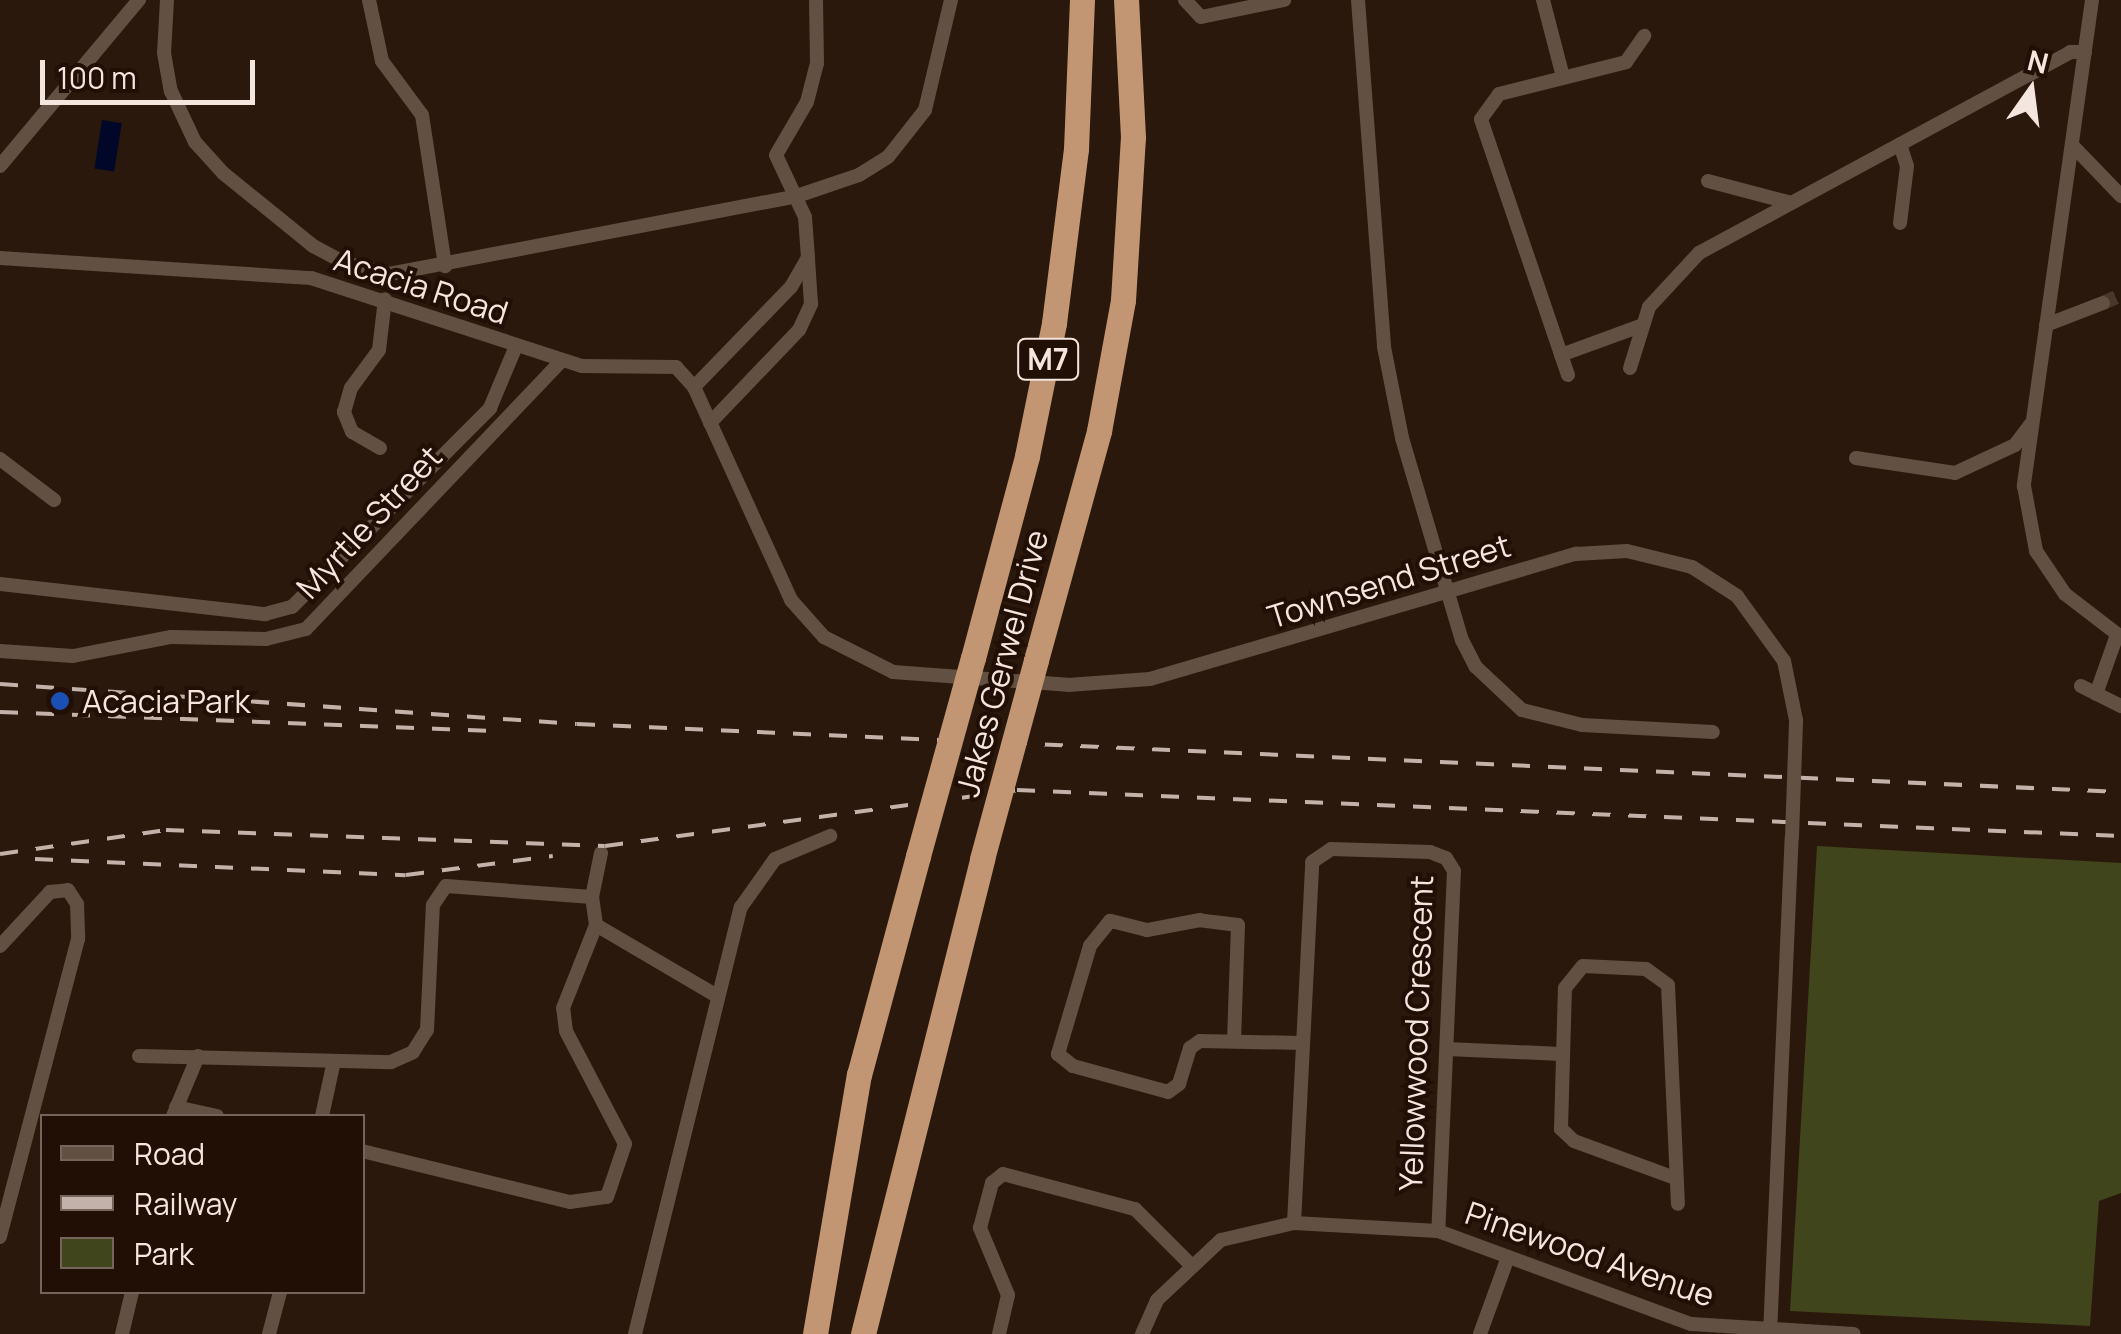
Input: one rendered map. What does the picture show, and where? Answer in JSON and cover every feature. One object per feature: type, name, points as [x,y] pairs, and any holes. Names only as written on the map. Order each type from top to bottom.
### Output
[{"type":"highway","name":"Jakes Gerwel Drive","points":[[815,1334],[859,1075],[1028,456],[1054,323],[1076,150],[1082,0]]},
{"type":"highway","name":"Jakes Gerwel Drive","points":[[863,1334],[982,859],[1102,416],[1123,300],[1133,137],[1126,0]]},
{"type":"street","points":[[0,166],[138,0]]},
{"type":"street","points":[[167,0],[164,53],[171,91],[196,142],[223,174],[329,257],[389,274],[794,197],[859,175],[909,136],[936,83],[951,0]]},
{"type":"street","points":[[369,0],[382,61],[422,115],[445,266]]},
{"type":"street","points":[[710,423],[799,330],[811,304],[804,218],[776,155],[808,102],[818,63],[816,0]]},
{"type":"street","points":[[1185,0],[1201,17],[1284,0]]},
{"type":"street","points":[[1358,0],[1384,347],[1402,438],[1476,667],[1522,710],[1582,725],[1714,732]]},
{"type":"street","points":[[1543,0],[1563,77]]},
{"type":"street","points":[[2092,0],[2024,486],[2036,552],[2065,594],[2119,636],[2096,694]]},
{"type":"street","points":[[1568,374],[1481,118],[1499,94],[1626,62],[1644,36]]},
{"type":"street","points":[[1630,368],[1642,324],[1663,286],[1698,253],[2070,52],[2085,52]]},
{"type":"street","points":[[1900,144],[1907,166],[1900,223]]},
{"type":"street","points":[[2072,145],[2121,196]]},
{"type":"street","points":[[1708,181],[1788,202]]},
{"type":"street","name":"Acacia Road","points":[[0,258],[311,278],[386,299],[562,360],[614,368],[669,365],[694,387]]},
{"type":"street","points":[[694,387],[791,288],[808,258]]},
{"type":"street","points":[[380,448],[352,432],[344,412],[351,388],[379,350],[386,299]]},
{"type":"street","points":[[2046,325],[2103,302]]},
{"type":"street","points":[[1561,355],[1642,324]]},
{"type":"street","points":[[0,584],[266,614],[292,606],[490,408],[516,346]]},
{"type":"street","name":"Myrtle Street","points":[[0,651],[73,656],[171,637],[266,639],[306,630],[562,360]]},
{"type":"street","name":"Townsend Street","points":[[694,387],[777,578],[804,617],[848,654],[908,676],[1068,685],[1150,679],[1576,554],[1627,551],[1671,559],[1736,596],[1772,639],[1792,684],[1796,720],[1770,1332]]},
{"type":"street","points":[[1856,458],[1956,473],[2015,445],[2032,424]]},
{"type":"street","points":[[0,459],[54,500]]},
{"type":"street","points":[[2081,686],[2121,706]]},
{"type":"street","points":[[635,1334],[717,996],[748,892],[789,849],[830,836]]},
{"type":"street","name":"Yellowwood Crescent","points":[[1294,1222],[1315,856],[1330,849],[1430,852],[1446,858],[1454,871],[1438,1232]]},
{"type":"street","points":[[365,1153],[570,1202],[608,1197],[625,1144],[566,1031],[563,1008],[596,924],[592,897],[601,853]]},
{"type":"street","points":[[138,1056],[391,1062],[413,1052],[426,1030],[434,904],[446,886],[592,897]]},
{"type":"street","points":[[0,946],[50,892],[68,890],[77,904],[78,939],[0,1236]]},
{"type":"street","points":[[1234,1040],[1238,925],[1200,920],[1146,930],[1110,922],[1090,946],[1058,1054],[1073,1066],[1168,1092],[1179,1084],[1194,1043],[1302,1043]]},
{"type":"street","points":[[596,924],[717,996]]},
{"type":"street","points":[[1674,1178],[1563,1133],[1561,1054],[1566,988],[1575,970],[1646,968],[1665,979],[1670,992],[1674,1178],[1678,1204]]},
{"type":"street","points":[[1447,1049],[1561,1054]]},
{"type":"street","points":[[174,1112],[198,1056]]},
{"type":"street","points":[[322,1114],[334,1062]]},
{"type":"street","points":[[1000,1334],[1008,1295],[980,1228],[992,1183],[1004,1174],[1135,1209],[1192,1266]]},
{"type":"street","name":"Pinewood Avenue","points":[[1142,1334],[1151,1306],[1192,1266],[1232,1235],[1294,1222],[1438,1232],[1691,1324],[1770,1332],[1854,1334]]},
{"type":"street","points":[[1480,1334],[1508,1257]]},
{"type":"street","points":[[122,1334],[132,1294]]},
{"type":"street","points":[[269,1334],[279,1294]]},
{"type":"green space","points":[[1817,846],[2121,863],[2121,1193],[2099,1201],[2090,1326],[1790,1311]]},
{"type":"water","points":[[102,120],[122,123],[114,172],[94,168]]},
{"type":"tunnel","points":[[2103,303],[2121,295]]},
{"type":"railway","points":[[0,684],[577,724],[2121,792]]},
{"type":"railway","points":[[0,712],[487,731]]},
{"type":"railway","points":[[0,854],[166,830],[605,846],[1017,790],[2121,836]]},
{"type":"railway","points":[[35,859],[406,875],[553,856]]},
{"type":"place","name":"Acacia Park","points":[[60,701]]}]
